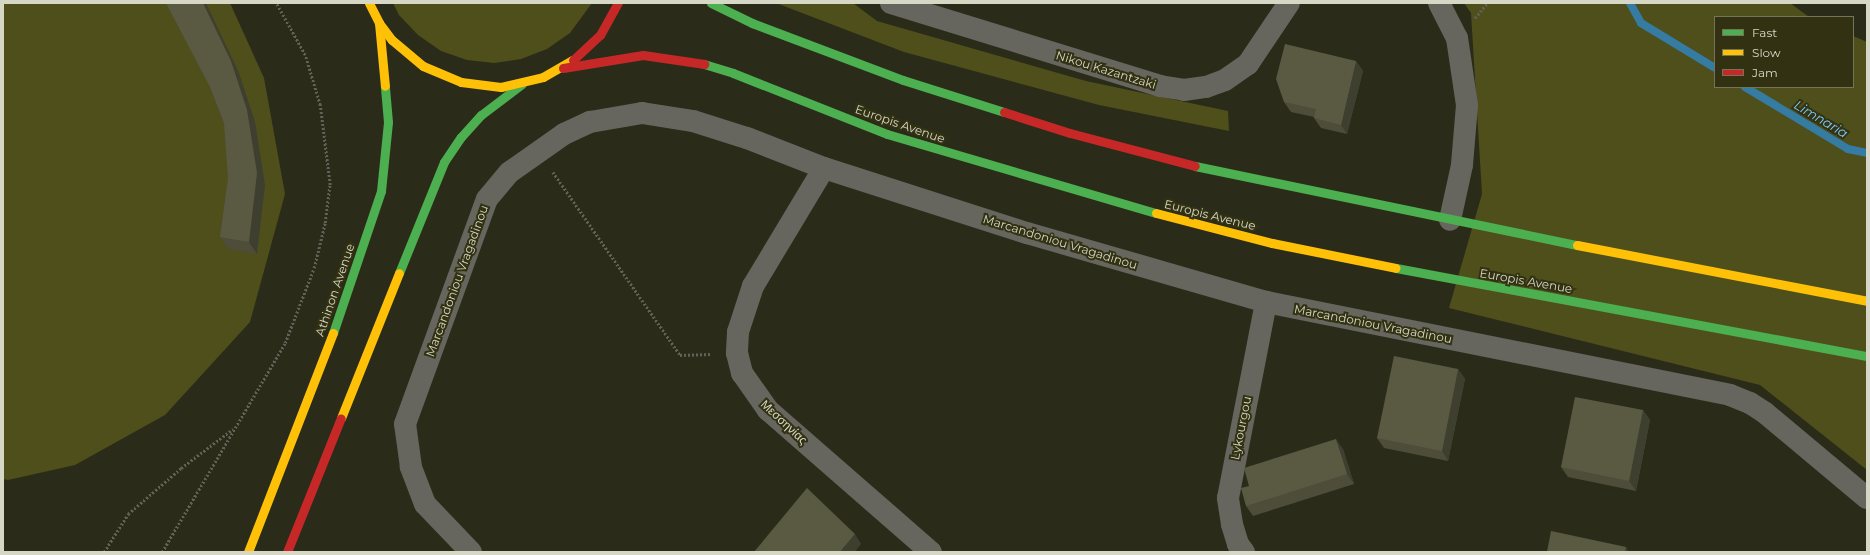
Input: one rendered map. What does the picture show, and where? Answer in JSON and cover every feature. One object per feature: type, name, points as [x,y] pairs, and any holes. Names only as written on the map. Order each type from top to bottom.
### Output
[{"type":"main road","points":[[369,3],[379,23],[406,55],[441,76],[481,86],[522,84]]},
{"type":"main road","points":[[287,552],[444,162],[461,138],[481,116],[522,84],[563,68],[600,35],[618,3]]},
{"type":"main road","points":[[711,3],[752,22],[902,80],[1070,133],[1184,164],[1450,220],[1867,301]]},
{"type":"main road","name":"Athinon Avenue","points":[[248,552],[321,370],[381,191],[388,146],[388,122],[379,23]]},
{"type":"main road","name":"Europis Avenue","points":[[563,68],[603,64],[643,55],[692,61],[733,73],[887,134],[1137,208],[1272,243],[1445,278],[1867,356]]},
{"type":"street","name":"Nikou Kazantzaki","points":[[891,3],[1160,86],[1184,90],[1206,87],[1225,80],[1248,64],[1289,3]]},
{"type":"street","points":[[1438,3],[1457,38],[1467,105],[1462,165],[1450,220]]},
{"type":"street","name":"Marcandoniou Vragadinou","points":[[470,552],[425,504],[411,467],[405,424],[487,199],[510,172],[538,150],[590,122],[642,113],[700,123],[747,138],[824,168],[1027,233],[1266,302],[1730,395],[1750,403],[1764,412],[1867,498]]},
{"type":"street","name":"Μεσσηνίας","points":[[824,168],[753,286],[738,332],[737,353],[742,373],[768,410],[931,552]]},
{"type":"street","name":"Lykourgou","points":[[1244,552],[1238,544],[1232,524],[1228,498],[1266,302]]},
{"type":"path","points":[[162,552],[285,343],[314,268],[325,223],[330,185],[320,105],[308,62],[276,3]]},
{"type":"path","points":[[538,150],[680,355],[737,353]]},
{"type":"path","points":[[104,552],[128,514],[181,468],[235,428]]},
{"type":"shaded area","points":[[3,3],[230,3],[264,78],[285,194],[250,322],[165,415],[75,465],[8,480],[3,479]]},
{"type":"shaded area","points":[[393,3],[592,3],[570,33],[547,49],[521,59],[494,63],[467,60],[441,51],[418,35],[399,15]]},
{"type":"shaded area","points":[[776,3],[853,3],[877,21],[1086,81],[1228,111],[1229,131],[1099,105],[904,52]]},
{"type":"shaded area","points":[[1464,3],[1790,3],[1808,16],[1714,16],[1714,88],[1854,88],[1854,36],[1867,42],[1867,470],[1760,385],[1449,308],[1482,194],[1471,13]]},
{"type":"building","points":[[166,3],[203,3],[231,61],[247,110],[257,173],[249,242],[220,237],[228,178],[224,123],[210,87]]},
{"type":"building","points":[[1285,44],[1356,61],[1341,125],[1314,118],[1316,109],[1284,102],[1276,79]]},
{"type":"building","points":[[1394,356],[1458,369],[1442,451],[1377,438]]},
{"type":"building","points":[[1575,397],[1643,410],[1629,481],[1561,467]]},
{"type":"building","points":[[1336,439],[1347,474],[1246,506],[1241,488],[1249,486],[1244,468]]},
{"type":"building","points":[[807,488],[855,534],[840,552],[754,552]]},
{"type":"building","points":[[1551,531],[1626,547],[1625,552],[1547,552]]},
{"type":"waterway","name":"Limnaria","points":[[1630,3],[1641,23],[1714,67]]},
{"type":"waterway","name":"Limnaria","points":[[1747,88],[1848,149],[1867,153]]},
{"type":"traffic: fast","points":[[711,3],[752,23],[903,80],[1004,112]]},
{"type":"traffic: fast","points":[[704,64],[733,73],[887,134],[1156,213]]},
{"type":"traffic: fast","points":[[399,273],[444,162],[461,137],[481,115],[522,84]]},
{"type":"traffic: fast","points":[[333,333],[381,191],[388,122],[385,86]]},
{"type":"traffic: fast","points":[[1195,166],[1577,245]]},
{"type":"traffic: fast","points":[[1396,268],[1867,356]]},
{"type":"traffic: slow","points":[[369,3],[379,23],[392,40],[423,66],[461,82],[501,87],[543,77],[573,60]]},
{"type":"traffic: slow","points":[[379,23],[385,86]]},
{"type":"traffic: slow","points":[[1156,213],[1272,243],[1396,268]]},
{"type":"traffic: slow","points":[[1577,245],[1867,301]]},
{"type":"traffic: slow","points":[[341,418],[399,273]]},
{"type":"traffic: slow","points":[[248,552],[333,333]]},
{"type":"traffic: jam","points":[[573,60],[600,35],[618,3]]},
{"type":"traffic: jam","points":[[563,68],[643,55],[704,64]]},
{"type":"traffic: jam","points":[[1004,112],[1070,133],[1195,166]]},
{"type":"traffic: jam","points":[[287,552],[341,418]]}]
